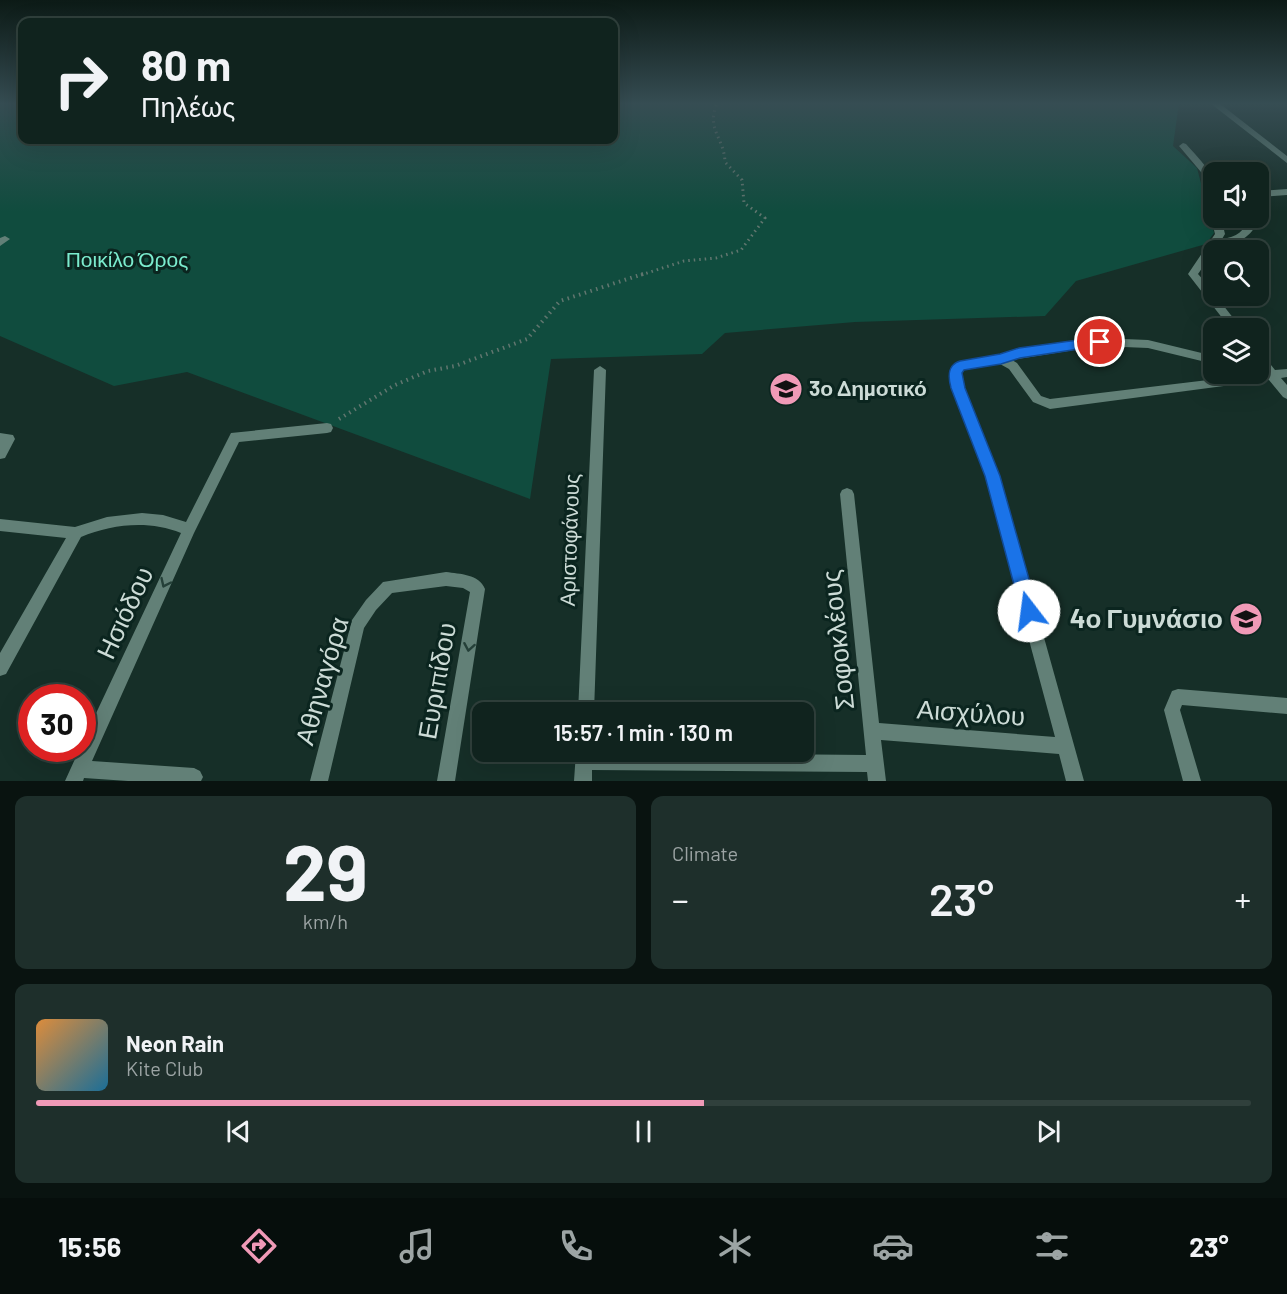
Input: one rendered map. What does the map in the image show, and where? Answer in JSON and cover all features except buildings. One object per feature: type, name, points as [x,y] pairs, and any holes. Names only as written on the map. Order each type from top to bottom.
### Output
[{"type":"street","points":[[1261,139],[1287,160]]},
{"type":"street","points":[[1184,146],[1203,169]]},
{"type":"street","points":[[1269,193],[1287,192]]},
{"type":"street","points":[[1228,240],[1240,238],[1252,228]]},
{"type":"street","points":[[1203,259],[1193,274],[1203,287]]},
{"type":"street","points":[[1218,306],[1228,318]]},
{"type":"street","points":[[1075,781],[992,476],[954,377],[960,366],[1001,359],[1019,353],[1100,342],[1148,344],[1203,357]]},
{"type":"street","points":[[1001,359],[1013,366],[1037,399],[1050,404],[1287,373]]},
{"type":"street","name":"Αριστοφάνους","points":[[586,702],[600,370]]},
{"type":"street","points":[[1269,371],[1287,394]]},
{"type":"street","points":[[1269,375],[1273,376]]},
{"type":"street","name":"Ησιόδου","points":[[77,775],[189,530],[235,437],[327,428]]},
{"type":"street","points":[[0,454],[5,438]]},
{"type":"street","name":"Σοφοκλέους","points":[[847,494],[876,773]]},
{"type":"street","points":[[0,525],[76,533],[94,524],[120,520],[161,520],[189,530]]},
{"type":"street","points":[[0,668],[76,533]]},
{"type":"street","name":"Αθηναγόρα","points":[[319,781],[357,626],[371,605],[388,587],[446,579],[466,581],[478,589]]},
{"type":"street","name":"Ευριπίδου","points":[[446,781],[478,589]]},
{"type":"street","points":[[1192,781],[1172,710],[1178,697],[1287,706]]},
{"type":"street","name":"Αισχύλου","points":[[871,731],[1066,746]]},
{"type":"street","points":[[583,781],[584,762]]},
{"type":"street","points":[[687,762],[876,773]]},
{"type":"street","points":[[77,775],[194,777]]},
{"type":"path","points":[[327,428],[350,411],[395,385],[428,371],[455,366],[527,339],[560,301],[684,261],[716,258],[741,250],[745,239],[756,231],[765,218],[744,203],[742,180],[725,162],[726,155],[717,139]]},
{"type":"green space","name":"Ποικίλο Όρος","points":[[0,139],[18,139],[18,144],[618,144],[618,139],[1174,139],[1173,146],[1197,168],[1203,191],[1203,228],[1213,228],[1214,233],[1209,240],[1203,240],[1203,245],[1076,281],[1045,316],[855,322],[725,333],[702,354],[551,359],[530,499],[187,372],[114,386],[0,336]]},
{"type":"place","name":"3ο Δημοτικό","points":[[786,389]]},
{"type":"place","name":"4ο Γυμνάσιο","points":[[1246,619]]},
{"type":"route","points":[[1029,611],[992,476],[954,377],[960,366],[1001,359],[1019,353],[1100,342]]}]
